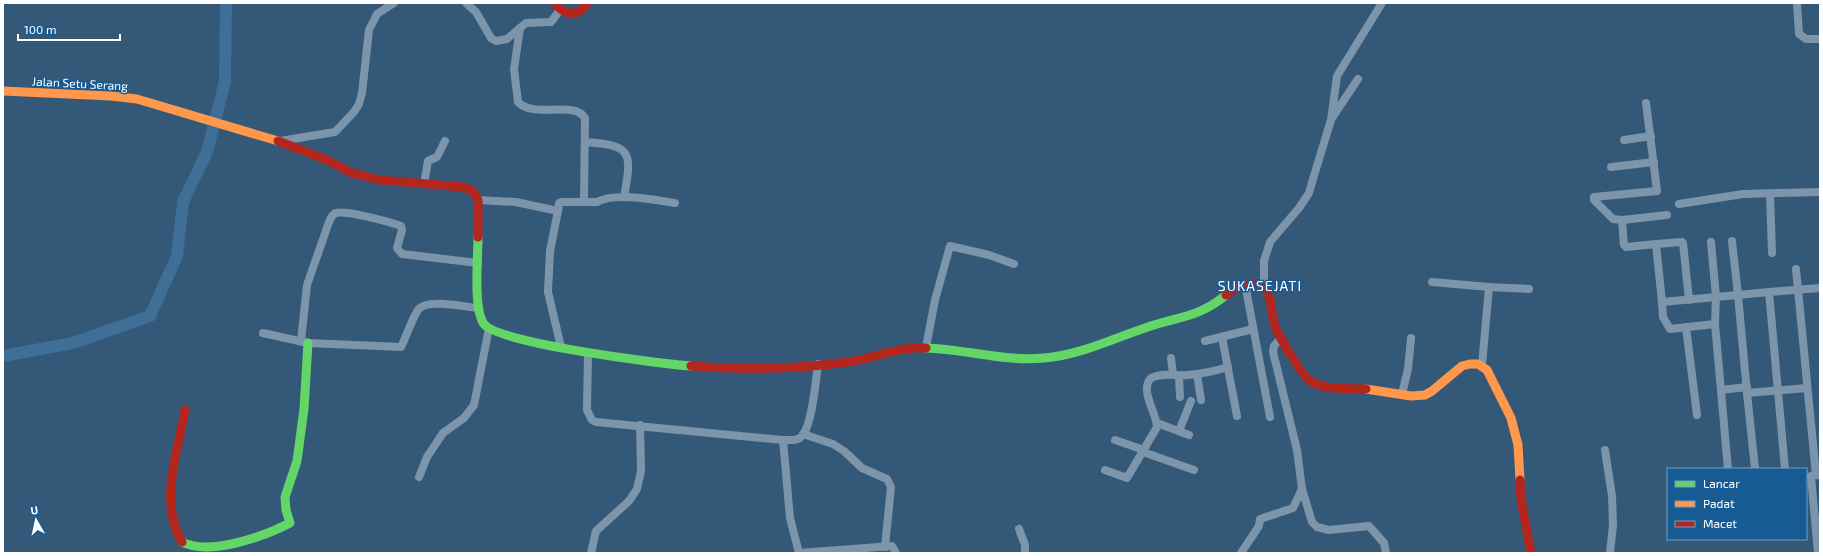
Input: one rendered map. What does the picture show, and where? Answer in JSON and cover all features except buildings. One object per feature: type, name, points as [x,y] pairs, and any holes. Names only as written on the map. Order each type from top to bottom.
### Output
[{"type":"street","points":[[279,142],[335,132],[354,112],[359,104],[362,93],[369,30],[378,14],[394,3]]},
{"type":"street","points":[[466,3],[476,12],[491,38],[496,41],[507,39],[526,23],[551,22],[558,7],[565,13],[577,13],[582,11],[587,3]]},
{"type":"street","points":[[1264,288],[1263,267],[1270,242],[1300,208],[1309,193],[1331,120],[1337,76],[1382,3]]},
{"type":"street","points":[[1797,3],[1799,34],[1806,40],[1820,39]]},
{"type":"street","points":[[520,28],[514,69],[518,102],[522,106],[533,109],[563,110],[579,113],[585,118],[584,201]]},
{"type":"street","points":[[1331,120],[1358,79]]},
{"type":"street","name":"Jalan Setu Serang","points":[[3,91],[111,96],[137,99],[248,131],[327,160],[352,174],[380,180],[463,187],[473,191],[478,200]]},
{"type":"street","points":[[1646,102],[1658,191],[1594,197],[1594,200],[1613,219],[1622,220],[1667,215]]},
{"type":"street","points":[[1624,140],[1651,136]]},
{"type":"street","points":[[424,184],[428,161],[437,156],[445,141]]},
{"type":"street","points":[[585,142],[608,143],[623,150],[628,160],[629,168],[624,197]]},
{"type":"street","points":[[1611,167],[1654,162]]},
{"type":"street","points":[[1679,204],[1743,194],[1820,192]]},
{"type":"street","points":[[1770,194],[1772,253]]},
{"type":"street","points":[[561,347],[548,292],[550,251],[560,202],[597,202],[601,200],[624,197],[675,203]]},
{"type":"street","points":[[558,211],[516,202],[478,200],[478,308],[480,317],[489,328],[540,343],[588,353],[650,363],[695,367],[740,368],[818,364],[858,360],[911,347],[926,347],[1030,359],[1060,356],[1093,348],[1154,325],[1195,314],[1210,308],[1245,284],[1255,283],[1264,288],[1268,293],[1274,323],[1280,339],[1291,353],[1303,374],[1309,381],[1315,384],[1324,387],[1415,396],[1426,394],[1462,367],[1475,364],[1482,365],[1491,377],[1511,418],[1515,431],[1518,444],[1521,500],[1532,553]]},
{"type":"street","points":[[184,410],[174,458],[171,489],[176,528],[182,542],[188,548],[195,550],[210,552],[226,551],[243,546],[290,523],[286,510],[285,497],[297,462],[304,409],[304,342],[307,285],[332,215],[335,213],[353,214],[400,226],[402,230],[397,248],[402,254],[478,262]]},
{"type":"street","points":[[1622,220],[1624,245],[1626,247],[1683,243],[1689,300]]},
{"type":"street","points":[[1732,241],[1755,468]]},
{"type":"street","points":[[1711,242],[1716,297],[1715,324],[1728,468]]},
{"type":"street","points":[[1656,244],[1664,317],[1670,329],[1715,324]]},
{"type":"street","points":[[926,347],[935,300],[950,246],[989,255],[1014,264]]},
{"type":"street","points":[[1796,269],[1807,388],[1818,553]]},
{"type":"street","points":[[1432,282],[1489,287],[1529,288]]},
{"type":"street","points":[[1245,284],[1270,417]]},
{"type":"street","points":[[1482,365],[1489,287]]},
{"type":"street","points":[[1662,302],[1820,288]]},
{"type":"street","points":[[1769,292],[1785,468]]},
{"type":"street","points":[[263,333],[304,342],[400,347],[419,308],[425,304],[433,303],[478,308]]},
{"type":"street","points":[[419,477],[427,457],[443,433],[464,418],[474,405],[489,328]]},
{"type":"street","points":[[1686,328],[1697,415]]},
{"type":"street","points":[[1205,341],[1253,329]]},
{"type":"street","points":[[1222,337],[1237,416]]},
{"type":"street","points":[[1402,394],[1408,369],[1411,338]]},
{"type":"street","points":[[1280,339],[1273,352],[1297,450],[1302,489],[1312,522],[1317,527],[1329,530],[1369,526],[1384,543],[1386,553]]},
{"type":"street","points":[[588,353],[587,410],[592,420],[596,422],[640,425],[783,440],[798,439],[803,434],[813,402],[818,364]]},
{"type":"street","points":[[1171,358],[1180,397]]},
{"type":"street","points":[[1105,470],[1127,478],[1157,427],[1157,423],[1150,407],[1147,387],[1148,381],[1154,376],[1197,374],[1228,368]]},
{"type":"street","points":[[1197,374],[1201,400]]},
{"type":"street","points":[[1721,390],[1778,390],[1807,388]]},
{"type":"street","points":[[1179,431],[1192,400]]},
{"type":"street","points":[[1157,423],[1189,435]]},
{"type":"street","points":[[591,553],[596,531],[629,501],[637,490],[641,471],[640,425]]},
{"type":"street","points":[[803,434],[833,444],[844,451],[862,468],[887,479],[890,483],[891,487],[885,547]]},
{"type":"street","points":[[783,440],[790,518],[799,553],[892,546],[896,553]]},
{"type":"street","points":[[1115,440],[1194,470]]},
{"type":"street","points":[[1605,450],[1612,496],[1613,525],[1610,553]]},
{"type":"street","points":[[1241,553],[1260,526],[1260,519],[1293,508],[1302,489]]},
{"type":"street","points":[[1019,529],[1025,545],[1025,553]]},
{"type":"waterway","points":[[3,356],[73,343],[150,316],[177,256],[183,202],[207,152],[225,81],[226,3]]},
{"type":"traffic: fast","points":[[478,237],[478,307],[484,324],[495,331],[547,345],[616,357],[691,366]]},
{"type":"traffic: fast","points":[[926,348],[1029,359],[1058,356],[1084,350],[1159,323],[1188,316],[1216,303],[1226,295]]},
{"type":"traffic: fast","points":[[182,542],[193,546],[221,546],[251,539],[290,523],[286,510],[285,497],[297,461],[304,409],[308,343]]},
{"type":"traffic: slow","points":[[3,91],[111,96],[137,99],[278,141]]},
{"type":"traffic: slow","points":[[1366,389],[1411,396],[1425,395],[1462,366],[1478,364],[1487,370],[1511,418],[1518,445],[1520,480]]},
{"type":"traffic: jam","points":[[555,3],[563,10],[571,13],[580,11],[587,3]]},
{"type":"traffic: jam","points":[[278,141],[327,160],[352,173],[380,180],[463,187],[473,191],[478,200],[478,237]]},
{"type":"traffic: jam","points":[[1226,295],[1243,286],[1250,284],[1261,285],[1266,289],[1269,296],[1277,331],[1296,363],[1309,380],[1322,386],[1344,389],[1366,389]]},
{"type":"traffic: jam","points":[[691,366],[730,368],[809,366],[848,362],[897,350],[926,348]]},
{"type":"traffic: jam","points":[[182,542],[175,526],[171,510],[171,493],[172,476],[185,410]]},
{"type":"traffic: jam","points":[[1520,480],[1521,500],[1531,553]]},
{"type":"district","name":"SUKASEJATI","points":[[1260,286]]}]
